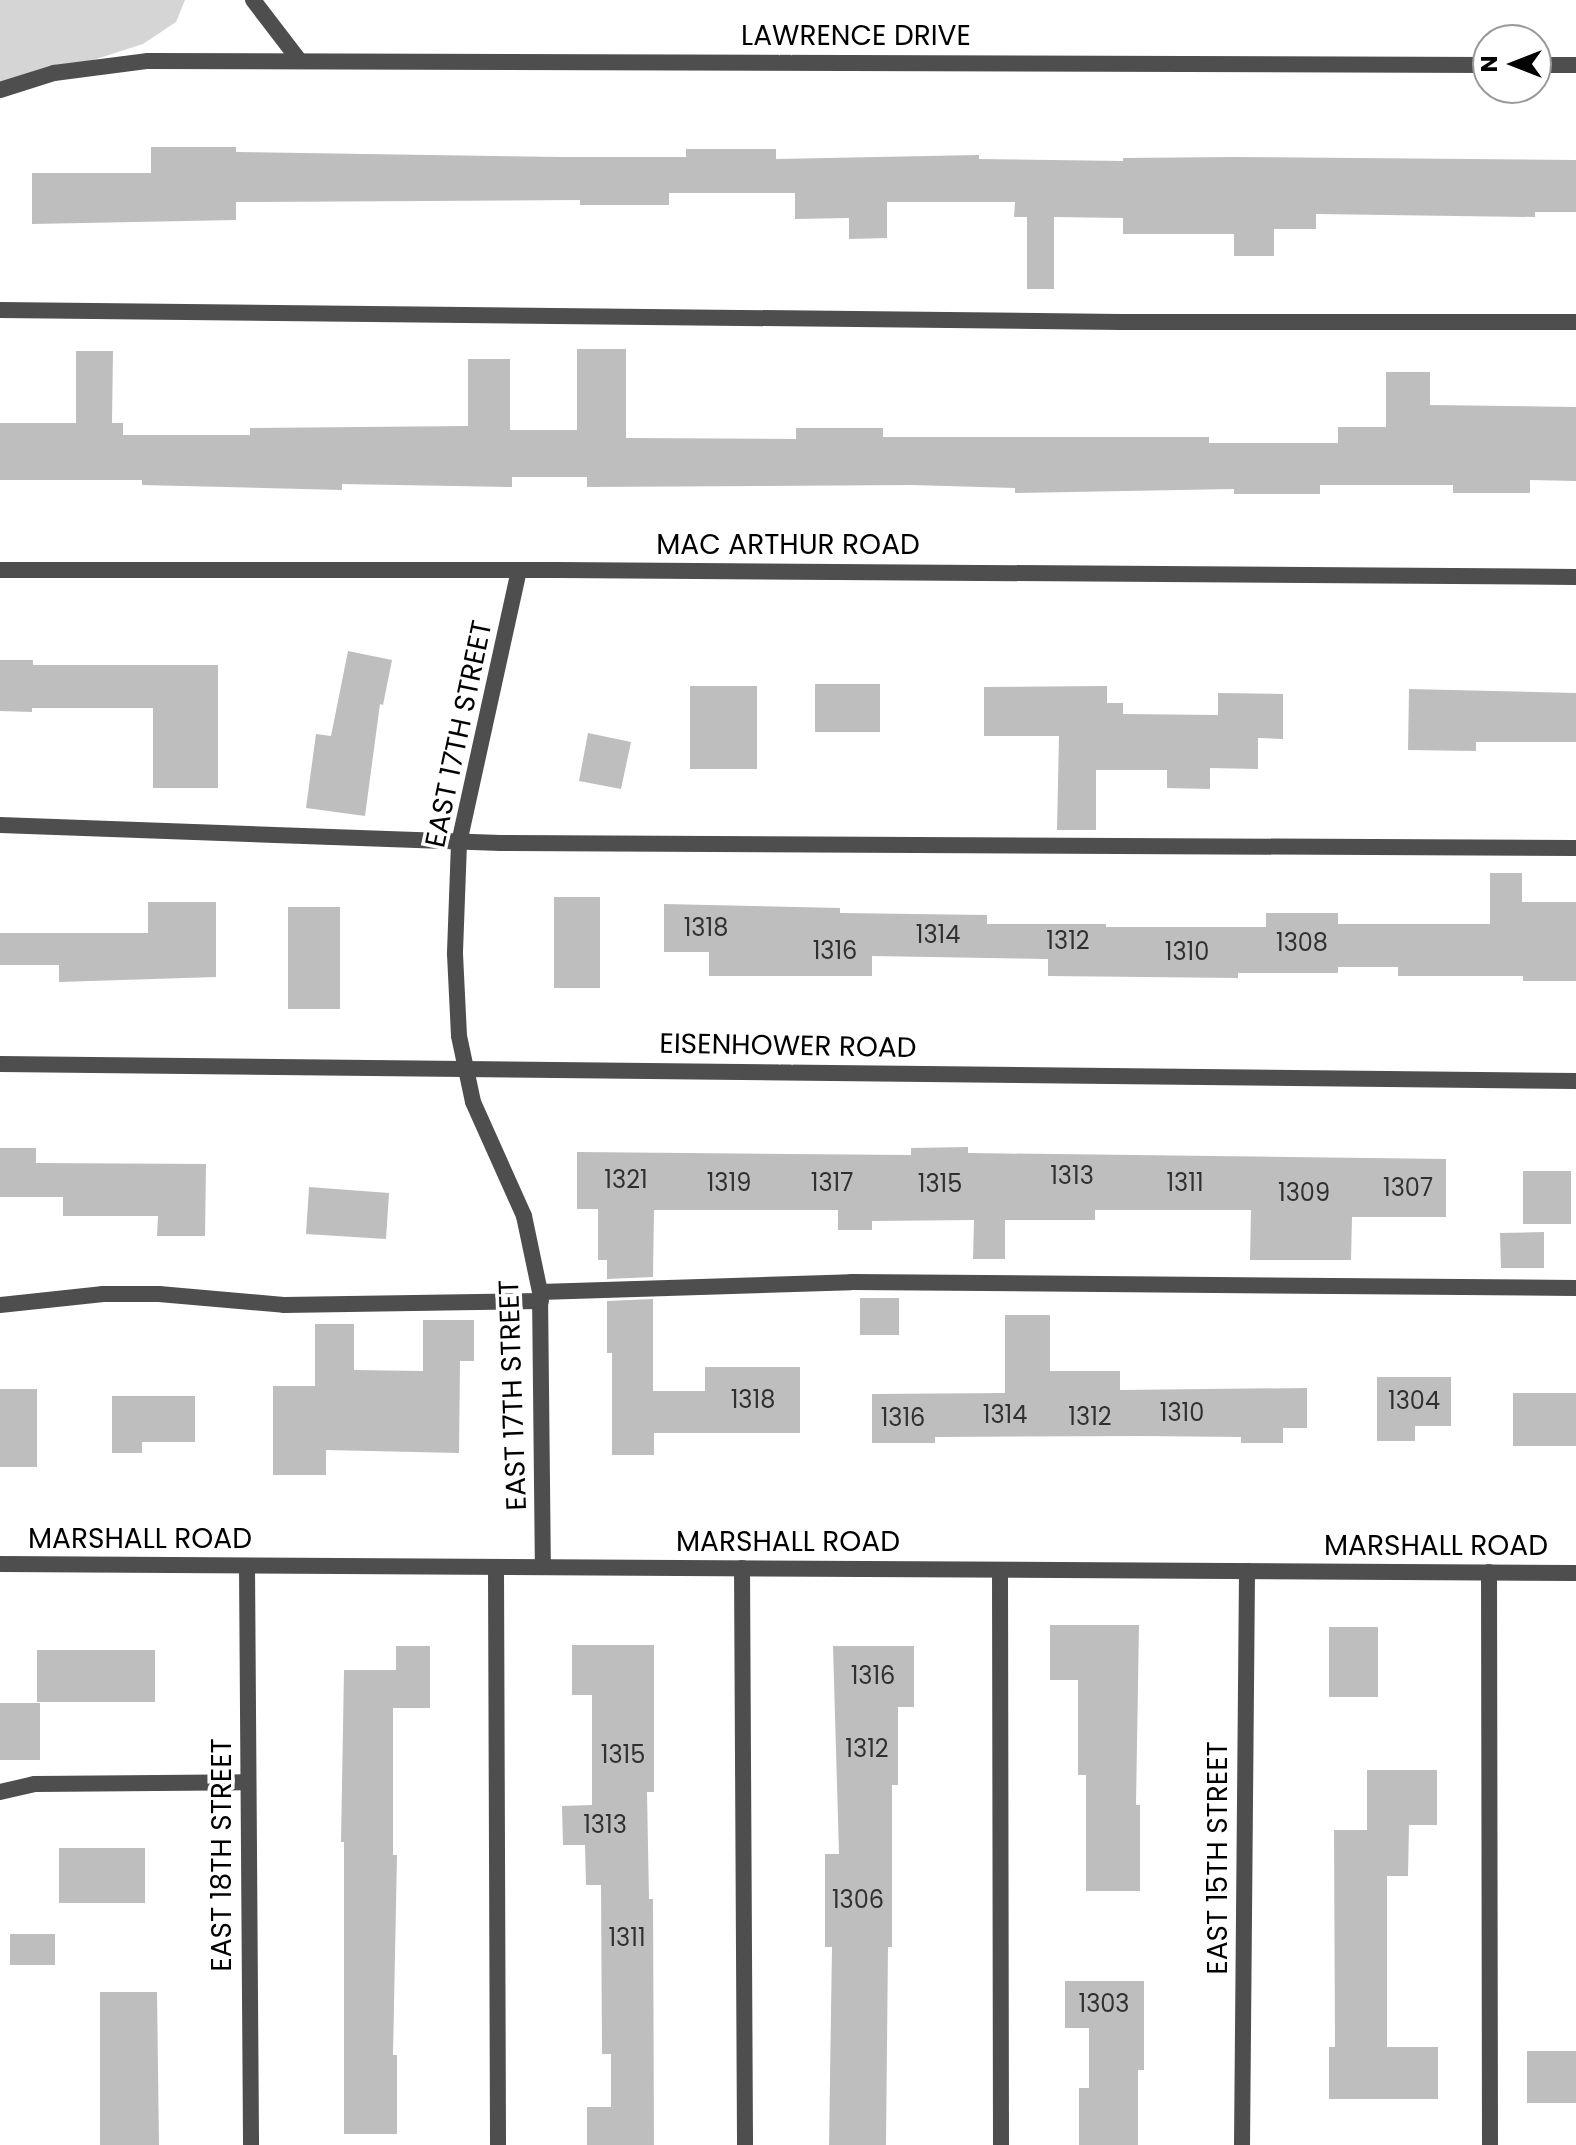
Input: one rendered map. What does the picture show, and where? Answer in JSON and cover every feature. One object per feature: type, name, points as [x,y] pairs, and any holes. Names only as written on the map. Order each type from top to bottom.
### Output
[{"type":"street","points":[[253,0],[299,60]]},
{"type":"street","name":"LAWRENCE DRIVE","points":[[0,90],[54,73],[105,64],[299,60],[1472,65]]},
{"type":"street","points":[[1552,65],[1576,65]]},
{"type":"street","points":[[0,310],[1121,322],[1576,322]]},
{"type":"street","name":"MAC ARTHUR ROAD","points":[[0,570],[1576,577]]},
{"type":"street","name":"EAST 17TH STREET","points":[[519,570],[459,843],[455,954],[459,1036],[473,1102],[524,1216],[540,1297],[543,1567]]},
{"type":"street","points":[[0,825],[459,843],[1576,848]]},
{"type":"street","name":"EISENHOWER ROAD","points":[[0,1064],[1576,1081]]},
{"type":"street","points":[[0,1305],[103,1294],[159,1294],[271,1305],[540,1297],[851,1282],[1576,1288]]},
{"type":"street","name":"MARSHALL ROAD","points":[[0,1564],[1576,1573]]},
{"type":"street","name":"EAST 18TH STREET","points":[[247,1566],[251,2145]]},
{"type":"street","points":[[496,1567],[498,2145]]},
{"type":"street","points":[[742,1568],[745,2145]]},
{"type":"street","points":[[1000,1570],[1001,2145]]},
{"type":"street","name":"EAST 15TH STREET","points":[[1242,2145],[1247,1571]]},
{"type":"street","points":[[1489,1572],[1490,2145]]},
{"type":"street","points":[[0,1792],[35,1784],[248,1782]]},
{"type":"shaded area","points":[[0,0],[185,0],[176,22],[143,44],[0,90]]},
{"type":"building","points":[[151,147],[236,147],[236,152],[561,157],[686,157],[686,149],[776,149],[776,159],[979,155],[979,159],[1123,161],[1123,158],[1234,157],[1576,160],[1576,212],[1535,212],[1535,217],[1316,214],[1316,229],[1274,229],[1274,256],[1234,256],[1234,234],[1123,234],[1123,218],[1054,217],[1054,289],[1027,289],[1027,217],[1014,217],[1015,202],[887,202],[887,238],[849,239],[849,218],[795,219],[795,193],[669,193],[669,205],[580,205],[580,200],[236,202],[236,220],[32,224],[32,173],[151,173]]},
{"type":"building","points":[[577,349],[626,349],[626,438],[796,439],[796,428],[883,428],[883,437],[1209,437],[1209,443],[1338,443],[1338,427],[1386,427],[1386,372],[1430,372],[1430,405],[1576,407],[1576,481],[1530,480],[1530,493],[1453,493],[1453,485],[1320,485],[1320,494],[1234,494],[1234,489],[1015,493],[1015,488],[912,485],[587,487],[587,477],[512,477],[512,487],[342,484],[342,490],[142,485],[142,480],[0,480],[0,423],[76,423],[76,351],[113,351],[112,423],[123,423],[123,435],[250,435],[250,428],[468,426],[468,359],[510,359],[510,430],[577,430]]},
{"type":"building","points":[[348,651],[392,660],[383,705],[380,704],[365,816],[306,808],[316,734],[331,736]]},
{"type":"building","points":[[0,660],[33,660],[33,665],[218,665],[218,788],[153,788],[153,708],[0,711]]},
{"type":"building","points":[[815,684],[880,684],[880,732],[815,732]]},
{"type":"building","points":[[690,686],[757,686],[757,769],[690,769]]},
{"type":"building","points":[[1107,686],[1107,703],[1123,703],[1123,714],[1218,715],[1218,693],[1283,694],[1283,739],[1258,738],[1258,769],[1210,768],[1210,789],[1167,788],[1167,770],[1096,770],[1096,830],[1057,830],[1059,736],[984,736],[984,687]]},
{"type":"building","points":[[1409,689],[1576,693],[1576,742],[1476,742],[1476,751],[1408,750]]},
{"type":"building","points":[[588,733],[631,742],[621,789],[579,781]]},
{"type":"building","points":[[1490,873],[1522,873],[1522,902],[1576,902],[1576,981],[1523,981],[1523,976],[1398,976],[1398,967],[1338,967],[1338,973],[1238,973],[1238,978],[1048,976],[1048,959],[872,956],[872,976],[709,976],[709,952],[664,952],[664,904],[840,908],[840,913],[987,915],[987,924],[1106,924],[1106,927],[1266,927],[1266,913],[1338,913],[1338,924],[1490,924]]},
{"type":"building","points":[[554,897],[600,897],[600,988],[554,988]]},
{"type":"building","points":[[148,902],[216,902],[216,977],[59,982],[59,965],[0,965],[0,933],[148,933]]},
{"type":"building","points":[[288,907],[340,907],[340,1009],[288,1009]]},
{"type":"building","points":[[968,1147],[968,1153],[1446,1159],[1446,1217],[1352,1217],[1351,1260],[1250,1260],[1251,1210],[1095,1210],[1095,1220],[1005,1220],[1005,1259],[973,1259],[974,1220],[872,1221],[872,1230],[838,1230],[838,1210],[654,1210],[653,1277],[607,1279],[607,1260],[598,1260],[598,1209],[577,1209],[577,1152],[911,1155],[911,1148]]},
{"type":"building","points":[[0,1148],[36,1148],[36,1163],[206,1164],[205,1236],[157,1236],[158,1216],[63,1216],[63,1197],[0,1197]]},
{"type":"building","points":[[1523,1171],[1571,1171],[1571,1224],[1523,1224]]},
{"type":"building","points":[[309,1187],[389,1193],[386,1239],[306,1234]]},
{"type":"building","points":[[1544,1232],[1544,1268],[1501,1268],[1500,1233]]},
{"type":"building","points":[[860,1298],[899,1298],[899,1335],[860,1335]]},
{"type":"building","points":[[653,1299],[653,1391],[705,1391],[705,1367],[800,1367],[800,1433],[654,1433],[654,1455],[612,1455],[612,1353],[607,1353],[607,1301]]},
{"type":"building","points":[[1005,1315],[1050,1315],[1050,1371],[1120,1371],[1120,1390],[1307,1388],[1307,1428],[1283,1428],[1283,1443],[1241,1443],[1241,1437],[1142,1436],[935,1437],[935,1443],[872,1443],[872,1394],[1005,1393]]},
{"type":"building","points":[[423,1320],[474,1320],[474,1361],[460,1361],[459,1453],[326,1450],[326,1475],[273,1475],[273,1386],[315,1386],[315,1324],[354,1324],[354,1370],[423,1371]]},
{"type":"building","points":[[1377,1377],[1451,1377],[1451,1426],[1415,1426],[1415,1441],[1377,1441]]},
{"type":"building","points":[[0,1389],[37,1389],[37,1467],[0,1467]]},
{"type":"building","points":[[1513,1393],[1576,1393],[1576,1446],[1513,1446]]},
{"type":"building","points":[[112,1396],[195,1396],[195,1442],[142,1442],[142,1453],[112,1453]]},
{"type":"building","points":[[1050,1625],[1139,1625],[1136,1805],[1140,1805],[1140,1891],[1086,1891],[1086,1775],[1078,1775],[1078,1680],[1050,1680]]},
{"type":"building","points":[[1329,1627],[1378,1627],[1378,1697],[1329,1697]]},
{"type":"building","points":[[572,1645],[654,1645],[654,1792],[647,1792],[649,1899],[653,1899],[654,2145],[587,2145],[587,2107],[611,2107],[611,2054],[602,2054],[601,1885],[586,1885],[585,1845],[563,1845],[562,1806],[592,1805],[592,1695],[572,1695]]},
{"type":"building","points":[[396,1646],[430,1646],[430,1708],[393,1708],[393,1855],[397,1855],[393,2055],[397,2055],[397,2134],[344,2134],[344,1842],[341,1842],[344,1670],[396,1670]]},
{"type":"building","points":[[833,1646],[914,1646],[914,1707],[898,1707],[898,1785],[892,1785],[892,1947],[888,1947],[886,2145],[829,2145],[832,1947],[825,1947],[825,1854],[839,1854]]},
{"type":"building","points":[[37,1650],[155,1650],[155,1702],[37,1702]]},
{"type":"building","points":[[0,1703],[40,1703],[40,1760],[0,1760]]},
{"type":"building","points":[[1367,1770],[1437,1770],[1437,1825],[1409,1825],[1408,1876],[1387,1876],[1387,2047],[1438,2047],[1438,2099],[1329,2099],[1329,2047],[1335,2047],[1334,1830],[1367,1830]]},
{"type":"building","points":[[59,1848],[145,1848],[145,1903],[59,1903]]},
{"type":"building","points":[[10,1934],[55,1934],[55,1965],[10,1965]]},
{"type":"building","points":[[1065,1981],[1144,1981],[1144,2070],[1138,2070],[1138,2145],[1079,2145],[1079,2088],[1089,2088],[1089,2028],[1065,2028]]},
{"type":"building","points":[[100,1992],[157,1992],[159,2145],[100,2145]]},
{"type":"building","points":[[1527,2051],[1576,2051],[1576,2103],[1527,2103]]}]
